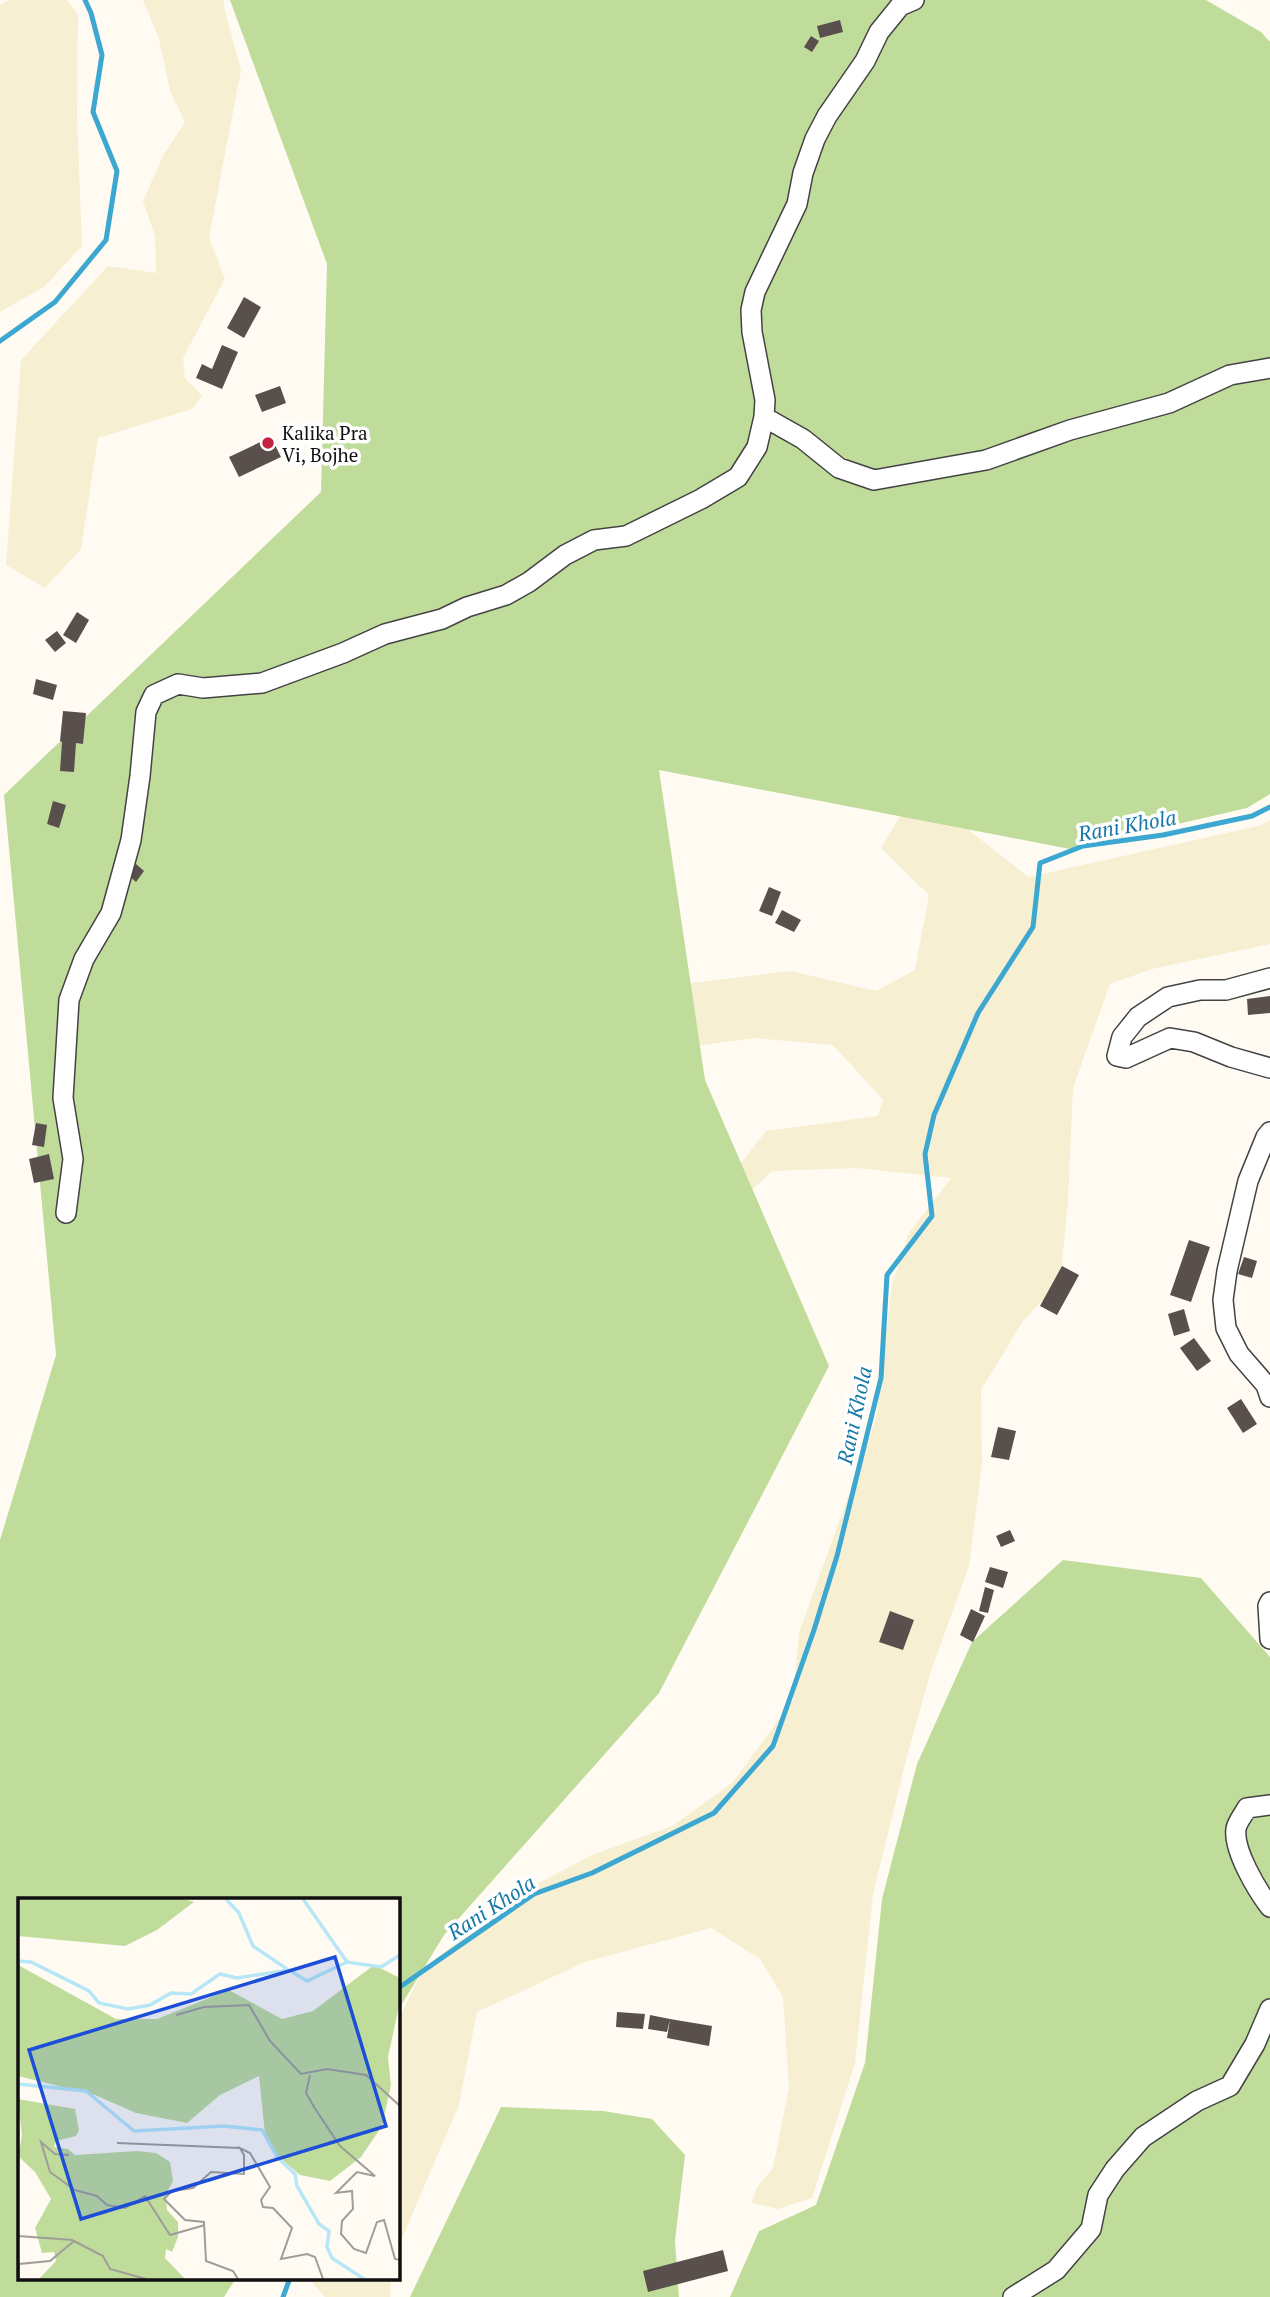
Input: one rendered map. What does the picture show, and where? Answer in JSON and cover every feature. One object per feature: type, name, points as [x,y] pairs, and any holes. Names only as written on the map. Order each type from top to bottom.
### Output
[{"type":"street","points":[[65,1213],[73,1159],[63,1098],[69,1000],[84,959],[111,913],[131,840],[146,712],[154,695],[178,684],[203,688],[262,683],[333,657],[385,634],[442,619],[467,607],[506,595],[529,582],[565,555],[594,540],[626,536],[701,499],[738,477],[757,447],[764,417],[765,400],[752,331],[751,310],[755,292],[797,204],[803,173],[815,139],[827,116],[865,61],[879,32],[900,6],[914,0]]},
{"type":"street","points":[[764,417],[803,439],[839,468],[874,480],[986,460],[1070,430],[1169,403],[1230,375],[1270,368]]},
{"type":"street","points":[[1270,978],[1226,990],[1200,990],[1168,997],[1138,1017],[1122,1037],[1116,1056],[1126,1058],[1170,1038],[1194,1042],[1231,1057],[1270,1068]]},
{"type":"street","points":[[1270,1132],[1248,1181],[1223,1300],[1226,1328],[1239,1354],[1266,1385],[1270,1397]]},
{"type":"street","points":[[1270,1602],[1270,1639]]},
{"type":"street","points":[[1270,1805],[1247,1808],[1236,1828],[1240,1855],[1270,1907]]},
{"type":"street","points":[[1013,2297],[1056,2270],[1091,2230],[1098,2195],[1115,2169],[1143,2137],[1197,2101],[1230,2085],[1255,2044],[1270,2009]]},
{"type":"shaded area","points":[[9,0],[67,0],[78,15],[77,115],[82,246],[44,287],[0,312],[0,5]]},
{"type":"shaded area","points":[[143,0],[224,0],[241,70],[209,238],[225,279],[183,358],[185,378],[202,396],[192,409],[98,438],[81,549],[45,588],[6,565],[21,360],[108,266],[156,273],[155,236],[143,201],[163,156],[185,122],[170,91],[159,39]]},
{"type":"shaded area","points":[[916,789],[1029,877],[1262,825],[1270,820],[1270,944],[1152,969],[1110,984],[1073,1088],[1068,1202],[1060,1282],[1023,1321],[981,1390],[982,1464],[969,1566],[930,1674],[906,1760],[873,1894],[855,2063],[812,2198],[778,2209],[752,2203],[756,2189],[773,2168],[789,2087],[783,1997],[760,1959],[711,1928],[585,1962],[477,2012],[459,2105],[399,2245],[399,2018],[424,1968],[520,1893],[592,1855],[672,1826],[732,1783],[793,1700],[799,1633],[876,1419],[892,1284],[909,1233],[951,1178],[856,1168],[772,1171],[729,1211],[729,1179],[766,1131],[878,1116],[883,1100],[833,1045],[755,1038],[652,1052],[643,989],[791,971],[876,991],[915,970],[929,895],[881,848]]},
{"type":"shaded area","points":[[312,2280],[391,2280],[390,2297],[325,2297]]},
{"type":"green space","points":[[230,0],[1206,0],[1261,32],[1270,42],[1270,794],[1247,808],[1070,849],[659,770],[705,1080],[829,1366],[659,1693],[444,1935],[399,2009],[399,1898],[18,1898],[18,2280],[235,2280],[224,2297],[0,2297],[0,1540],[56,1355],[4,795],[321,492],[327,264]]},
{"type":"green space","points":[[1063,1560],[1201,1578],[1270,1657],[1270,2297],[730,2297],[759,2231],[816,2205],[865,2063],[882,1899],[917,1764],[972,1642]]},
{"type":"green space","points":[[501,2107],[603,2111],[652,2119],[685,2155],[675,2241],[679,2297],[410,2297]]},
{"type":"building","points":[[840,20],[843,32],[820,38],[817,26]]},
{"type":"building","points":[[811,36],[819,41],[812,52],[804,47]]},
{"type":"building","points":[[244,297],[261,307],[244,338],[227,328]]},
{"type":"building","points":[[222,345],[238,352],[222,389],[196,378],[202,364],[212,369]]},
{"type":"building","points":[[280,386],[286,403],[262,412],[255,395]]},
{"type":"building","points":[[271,437],[281,457],[239,477],[229,457]]},
{"type":"building","points":[[77,612],[89,620],[76,643],[63,635]]},
{"type":"building","points":[[57,631],[66,643],[55,652],[45,640]]},
{"type":"building","points":[[36,679],[57,685],[53,700],[33,694]]},
{"type":"building","points":[[63,711],[86,713],[83,744],[76,743],[74,772],[60,771]]},
{"type":"building","points":[[53,801],[66,805],[59,828],[47,824]]},
{"type":"building","points":[[136,864],[144,871],[136,882],[127,874]]},
{"type":"building","points":[[769,887],[781,892],[772,916],[759,911]]},
{"type":"building","points":[[782,910],[801,920],[794,932],[775,923]]},
{"type":"building","points":[[1270,996],[1270,1013],[1248,1015],[1247,999]]},
{"type":"building","points":[[36,1123],[47,1125],[44,1147],[32,1145]]},
{"type":"building","points":[[49,1154],[54,1179],[34,1183],[29,1159]]},
{"type":"building","points":[[1189,1240],[1210,1247],[1191,1302],[1170,1295]]},
{"type":"building","points":[[1244,1257],[1257,1261],[1252,1278],[1238,1274]]},
{"type":"building","points":[[1062,1266],[1079,1275],[1057,1315],[1040,1306]]},
{"type":"building","points":[[1184,1309],[1190,1331],[1174,1336],[1168,1314]]},
{"type":"building","points":[[1194,1338],[1211,1361],[1197,1371],[1180,1348]]},
{"type":"building","points":[[1241,1399],[1257,1424],[1243,1433],[1227,1408]]},
{"type":"building","points":[[998,1427],[1016,1431],[1009,1460],[991,1457]]},
{"type":"building","points":[[1010,1530],[1015,1541],[1001,1547],[996,1536]]},
{"type":"building","points":[[990,1567],[1008,1572],[1003,1588],[985,1582]]},
{"type":"building","points":[[985,1587],[994,1590],[988,1613],[979,1611]]},
{"type":"building","points":[[971,1609],[985,1616],[973,1642],[960,1635]]},
{"type":"building","points":[[890,1611],[914,1620],[903,1650],[879,1642]]},
{"type":"building","points":[[617,2012],[645,2014],[643,2029],[616,2027]]},
{"type":"building","points":[[650,2015],[670,2019],[667,2032],[648,2029]]},
{"type":"building","points":[[670,2019],[712,2026],[709,2046],[667,2038]]},
{"type":"building","points":[[723,2250],[728,2271],[648,2292],[643,2271]]},
{"type":"waterway","points":[[0,341],[55,302],[106,240],[117,171],[93,112],[102,55],[85,0]]},
{"type":"waterway","name":"Rani Khola","points":[[399,1988],[534,1894],[592,1873],[714,1813],[773,1746],[837,1556],[881,1378],[887,1275],[932,1216],[925,1154],[934,1115],[978,1013],[1033,927],[1040,863],[1083,846],[1163,835],[1252,816],[1270,807]]},
{"type":"waterway","name":"Rani Khola","points":[[283,2297],[289,2280]]},
{"type":"place","name":"Kalika Pra Vi, Bojhe","points":[[268,443]]}]
